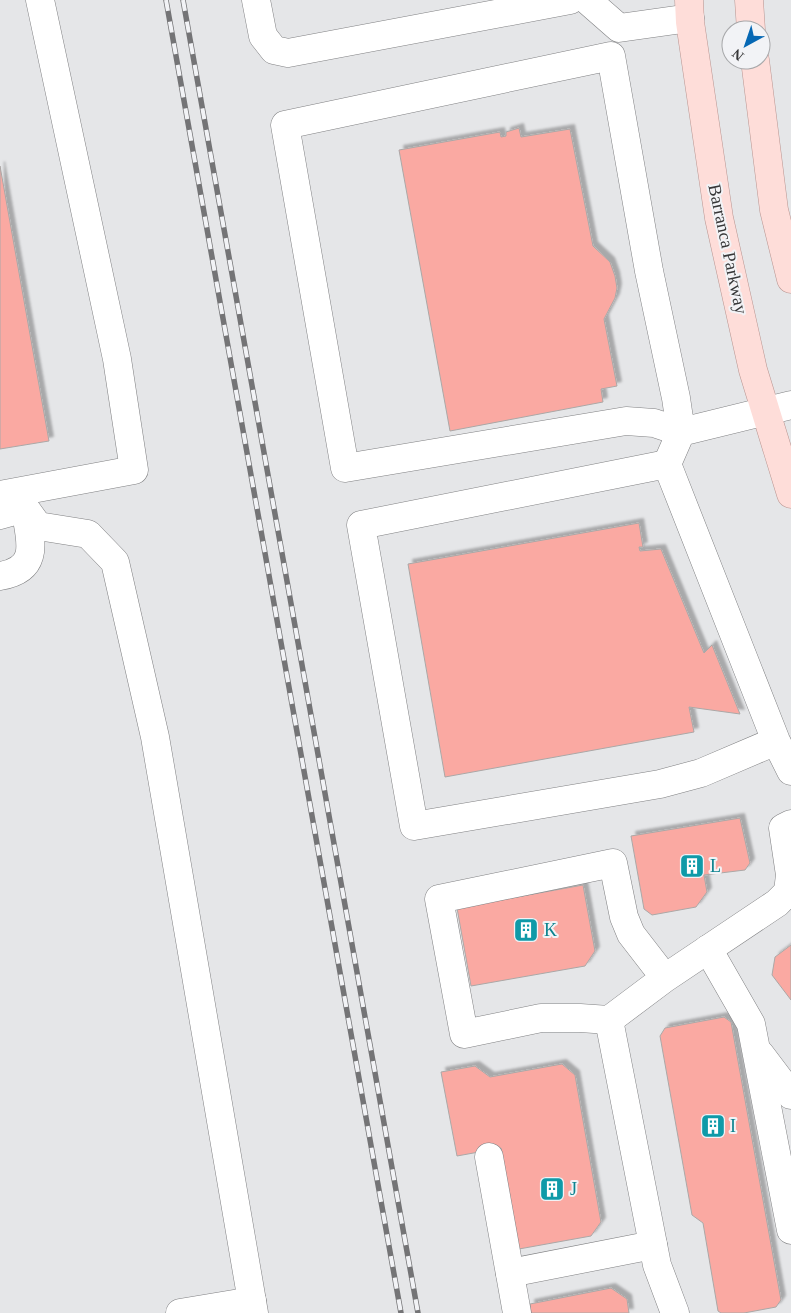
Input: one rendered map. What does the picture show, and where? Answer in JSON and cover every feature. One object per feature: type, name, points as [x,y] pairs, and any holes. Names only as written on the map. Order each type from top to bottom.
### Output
[{"type":"main road","points":[[749,0],[750,20]]},
{"type":"main road","name":"Barranca Parkway","points":[[690,9],[719,218],[753,370],[778,408],[791,494]]},
{"type":"main road","points":[[756,70],[774,210],[791,279]]},
{"type":"lane","points":[[0,495],[134,470],[116,359],[40,0]]},
{"type":"lane","points":[[256,0],[263,36],[274,50],[288,53],[570,0]]},
{"type":"lane","points":[[587,0],[619,28]]},
{"type":"lane","points":[[619,28],[690,9]]},
{"type":"lane","points":[[619,28],[612,56],[649,271],[676,398],[681,432],[667,464],[776,740],[791,770]]},
{"type":"lane","points":[[612,56],[285,125],[345,468],[626,420],[654,423],[681,432],[778,408]]},
{"type":"lane","points":[[667,464],[361,525],[414,826],[660,784],[701,773],[776,740]]},
{"type":"lane","points":[[0,515],[26,508]]},
{"type":"lane","points":[[0,576],[19,570],[26,564],[30,554],[26,508]]},
{"type":"lane","points":[[26,508],[38,526],[88,534],[116,562],[154,737],[253,1307],[180,1313]]},
{"type":"lane","points":[[665,978],[631,934],[624,917],[613,863],[439,899],[464,1034],[541,1018],[609,1020],[665,978],[777,903],[788,892],[791,875],[783,828],[791,824]]},
{"type":"lane","points":[[708,949],[751,1024],[788,1197],[791,1230]]},
{"type":"lane","points":[[609,1020],[657,1265],[675,1313]]},
{"type":"lane","points":[[756,1049],[791,1095]]},
{"type":"lane","points":[[490,1157],[517,1313]]},
{"type":"lane","points":[[510,1273],[653,1245]]},
{"type":"building","points":[[519,128],[521,137],[570,129],[593,246],[610,262],[615,276],[617,288],[615,298],[604,319],[617,386],[601,389],[603,402],[450,431],[399,150],[500,132],[501,137],[506,136],[506,132]]},
{"type":"building","points":[[0,166],[49,441],[0,449]]},
{"type":"building","points":[[639,523],[643,547],[639,547],[640,551],[661,549],[704,653],[712,645],[740,714],[689,707],[694,732],[445,777],[408,564]]},
{"type":"building","name":"L","points":[[740,818],[750,863],[745,870],[704,875],[707,892],[696,907],[652,915],[644,909],[631,836]]},
{"type":"building","name":"K","points":[[583,885],[595,951],[585,966],[471,986],[457,908]]},
{"type":"building","points":[[791,945],[791,1000],[772,975],[775,957]]},
{"type":"building","name":"I","points":[[724,1017],[731,1022],[781,1300],[776,1307],[744,1313],[721,1313],[718,1311],[703,1223],[692,1215],[660,1036],[665,1028]]},
{"type":"building","name":"J","points":[[562,1064],[575,1075],[601,1222],[591,1236],[519,1249],[501,1148],[457,1156],[441,1072],[475,1066],[490,1077]]},
{"type":"building","points":[[611,1288],[627,1299],[629,1313],[531,1313],[530,1304]]},
{"type":"railway","points":[[166,0],[401,1313]]},
{"type":"railway","points":[[183,0],[418,1313]]},
{"type":"place","name":"L","points":[[692,866]]},
{"type":"place","name":"K","points":[[526,930]]},
{"type":"place","name":"I","points":[[713,1126]]},
{"type":"place","name":"J","points":[[552,1189]]}]
